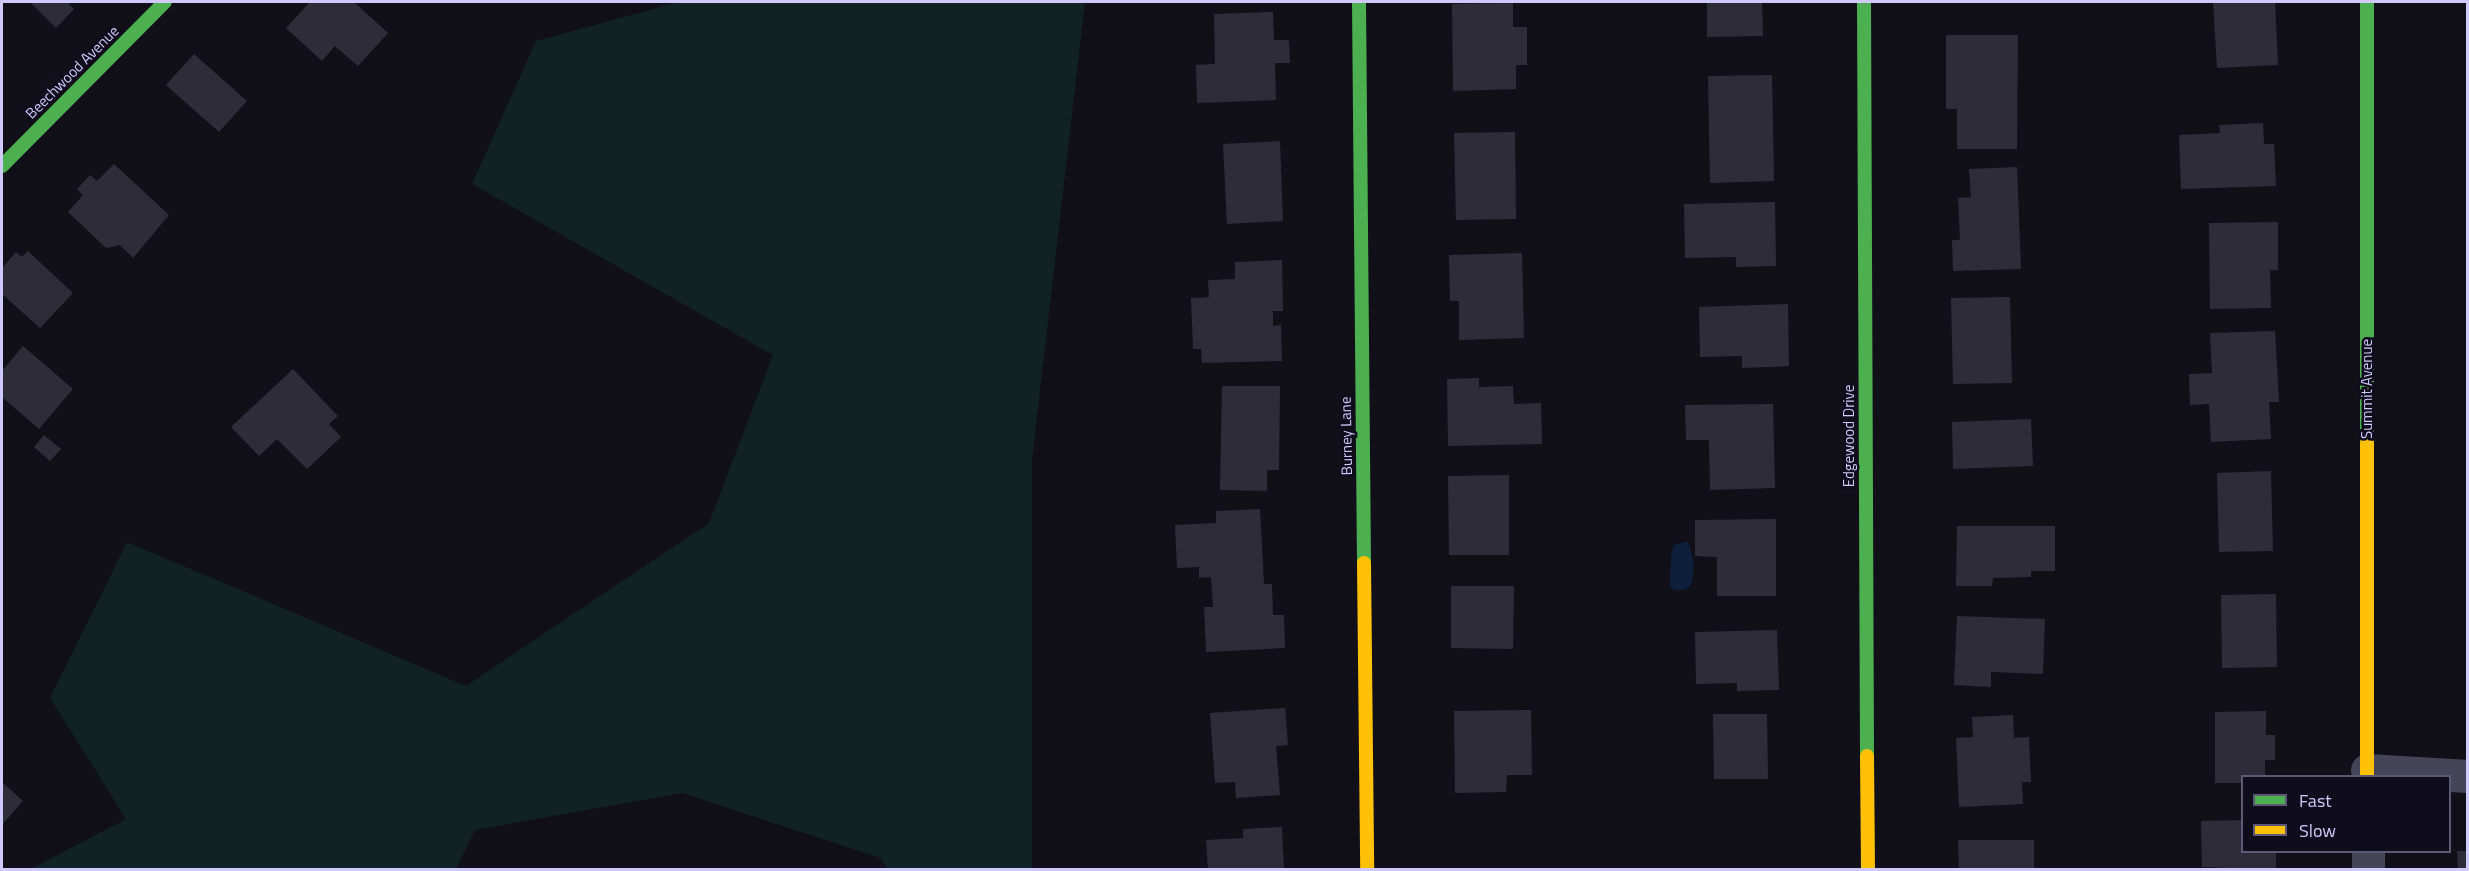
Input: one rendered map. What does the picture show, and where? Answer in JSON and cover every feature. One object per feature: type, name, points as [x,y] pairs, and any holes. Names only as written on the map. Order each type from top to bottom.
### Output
[{"type":"street","name":"Beechwood Avenue","points":[[2,166],[165,2]]},
{"type":"street","name":"Burney Lane","points":[[1359,2],[1367,870]]},
{"type":"street","name":"Edgewood Drive","points":[[1864,2],[1868,870]]},
{"type":"street","name":"Summit Avenue","points":[[2367,2],[2367,773]]},
{"type":"street","points":[[2367,773],[2434,775]]},
{"type":"street","points":[[2451,775],[2468,776]]},
{"type":"street","points":[[2368,853],[2368,870]]},
{"type":"shaded area","points":[[679,2],[1085,2],[1032,460],[1032,869],[887,869],[881,858],[682,793],[475,830],[456,869],[31,869],[126,819],[50,698],[127,542],[466,686],[709,523],[773,355],[472,184],[536,41]]},
{"type":"water","points":[[1688,541],[1694,564],[1692,581],[1689,588],[1677,591],[1670,587],[1671,556],[1674,545]]},
{"type":"building","points":[[30,2],[72,2],[69,4],[74,9],[56,28]]},
{"type":"building","points":[[310,2],[354,2],[388,33],[358,66],[335,46],[322,61],[286,28]]},
{"type":"building","points":[[1707,2],[1762,2],[1763,36],[1707,37]]},
{"type":"building","points":[[2213,2],[2275,2],[2278,65],[2217,68]]},
{"type":"building","points":[[1513,3],[1513,27],[1527,27],[1527,65],[1516,65],[1516,89],[1453,91],[1452,4]]},
{"type":"building","points":[[1273,12],[1274,40],[1289,40],[1290,63],[1275,63],[1276,100],[1197,103],[1196,65],[1215,64],[1214,14]]},
{"type":"building","points":[[1946,35],[2018,35],[2017,149],[1957,149],[1957,109],[1946,109]]},
{"type":"building","points":[[194,54],[247,101],[219,132],[166,85]]},
{"type":"building","points":[[1772,75],[1774,181],[1710,183],[1708,76]]},
{"type":"building","points":[[2263,123],[2264,144],[2274,144],[2276,186],[2181,189],[2179,135],[2220,133],[2219,125]]},
{"type":"building","points":[[1515,132],[1516,219],[1456,220],[1454,133]]},
{"type":"building","points":[[1280,141],[1283,221],[1227,224],[1223,144]]},
{"type":"building","points":[[114,164],[169,215],[133,258],[120,245],[106,248],[68,212],[83,195],[77,189],[90,175],[97,181]]},
{"type":"building","points":[[2017,167],[2021,269],[1953,271],[1952,240],[1960,240],[1958,198],[1971,197],[1969,169]]},
{"type":"building","points":[[1775,202],[1776,266],[1736,267],[1736,257],[1685,258],[1684,204]]},
{"type":"building","points":[[2278,222],[2278,270],[2270,270],[2271,308],[2210,309],[2209,223]]},
{"type":"building","points":[[28,251],[73,293],[40,328],[2,294],[2,268],[16,252],[22,257]]},
{"type":"building","points":[[1522,253],[1524,338],[1459,340],[1459,301],[1450,301],[1449,255]]},
{"type":"building","points":[[1282,260],[1283,311],[1273,311],[1273,326],[1281,325],[1282,361],[1202,363],[1201,349],[1193,349],[1191,298],[1209,297],[1208,280],[1235,279],[1235,262]]},
{"type":"building","points":[[2010,297],[2012,383],[1953,384],[1951,298]]},
{"type":"building","points":[[1788,304],[1789,366],[1742,368],[1742,356],[1700,357],[1699,307]]},
{"type":"building","points":[[2275,331],[2279,402],[2269,402],[2271,439],[2211,442],[2209,404],[2190,405],[2189,374],[2212,373],[2210,333]]},
{"type":"building","points":[[23,346],[73,389],[39,429],[2,397],[2,371]]},
{"type":"building","points":[[293,369],[338,416],[329,424],[341,437],[307,469],[277,439],[259,456],[231,427]]},
{"type":"building","points":[[1479,378],[1479,387],[1513,386],[1514,404],[1541,403],[1542,444],[1448,446],[1447,379]]},
{"type":"building","points":[[1222,386],[1280,386],[1279,470],[1267,470],[1267,491],[1220,490]]},
{"type":"building","points":[[1773,404],[1775,488],[1710,490],[1709,440],[1686,440],[1685,405]]},
{"type":"building","points":[[2031,419],[2033,466],[1953,469],[1952,422]]},
{"type":"building","points":[[44,435],[61,449],[50,461],[34,447]]},
{"type":"building","points":[[2271,471],[2273,551],[2219,552],[2217,473]]},
{"type":"building","points":[[1509,475],[1509,555],[1449,555],[1448,476]]},
{"type":"building","points":[[1260,509],[1264,584],[1272,584],[1273,615],[1284,615],[1285,648],[1206,652],[1204,607],[1213,607],[1211,577],[1199,578],[1199,567],[1177,568],[1175,525],[1216,523],[1216,511]]},
{"type":"building","points":[[1776,519],[1776,596],[1717,596],[1717,557],[1695,556],[1695,520]]},
{"type":"building","points":[[1957,526],[2055,526],[2055,571],[2031,571],[2031,577],[1993,578],[1992,586],[1956,586]]},
{"type":"building","points":[[1451,586],[1514,586],[1513,649],[1451,648]]},
{"type":"building","points":[[2276,594],[2277,667],[2222,668],[2221,595]]},
{"type":"building","points":[[1957,616],[2045,619],[2043,674],[1991,672],[1991,687],[1954,685]]},
{"type":"building","points":[[1777,630],[1779,690],[1737,691],[1737,683],[1696,684],[1695,632]]},
{"type":"building","points":[[1285,708],[1288,745],[1276,746],[1280,795],[1236,798],[1235,782],[1215,783],[1210,713]]},
{"type":"building","points":[[1531,710],[1532,775],[1507,775],[1506,792],[1455,793],[1454,711]]},
{"type":"building","points":[[2266,711],[2266,735],[2275,735],[2275,760],[2265,760],[2265,775],[2241,775],[2241,783],[2215,783],[2215,712]]},
{"type":"building","points":[[1713,714],[1767,714],[1768,779],[1714,779]]},
{"type":"building","points":[[2013,715],[2014,738],[2029,737],[2031,782],[2022,782],[2023,804],[1959,807],[1956,738],[1973,737],[1972,717]]},
{"type":"building","points":[[2,782],[23,801],[2,825]]},
{"type":"building","points":[[2241,820],[2241,853],[2276,853],[2276,870],[2202,867],[2201,821]]},
{"type":"building","points":[[1282,827],[1284,870],[1208,870],[1206,840],[1243,838],[1243,829]]},
{"type":"building","points":[[1958,840],[2034,840],[2034,870],[1959,870]]},
{"type":"building","points":[[2457,851],[2468,851],[2468,870],[2458,870]]},
{"type":"traffic: fast","points":[[2,166],[165,2]]},
{"type":"traffic: fast","points":[[1359,2],[1364,563]]},
{"type":"traffic: fast","points":[[1864,2],[1867,756]]},
{"type":"traffic: fast","points":[[2367,2],[2367,443]]},
{"type":"traffic: slow","points":[[2367,443],[2367,775]]},
{"type":"traffic: slow","points":[[1364,563],[1367,870]]},
{"type":"traffic: slow","points":[[1867,756],[1868,870]]}]
